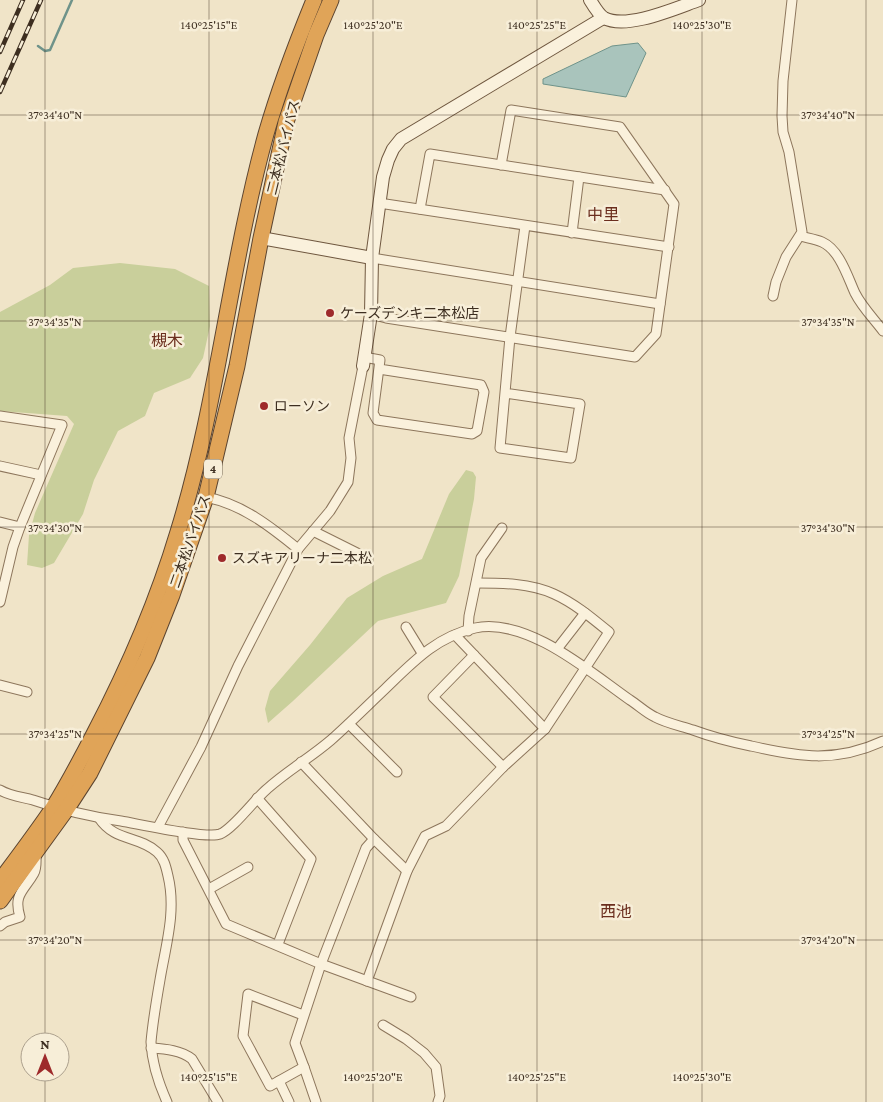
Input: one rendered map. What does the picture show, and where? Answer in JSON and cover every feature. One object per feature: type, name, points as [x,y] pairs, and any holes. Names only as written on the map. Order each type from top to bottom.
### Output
[{"type":"highway","name":"二本松バイパス","points":[[0,901],[36,851],[60,809],[79,762],[123,677],[160,589],[179,532],[199,456],[250,200],[266,134],[314,0]]},
{"type":"highway","name":"二本松バイパス","points":[[0,881],[90,773],[147,658],[172,595],[206,497],[237,366],[286,122],[316,35],[331,0]]},
{"type":"street","points":[[590,0],[603,18],[616,21],[649,17],[699,0]]},
{"type":"street","points":[[773,296],[776,282],[786,257],[802,232],[789,152],[783,132],[782,116],[783,81],[792,0]]},
{"type":"street","points":[[158,827],[201,747],[238,666],[298,549],[330,510],[348,482],[351,458],[349,438],[371,314],[372,258],[379,203],[388,160],[393,149],[401,139],[603,18]]},
{"type":"street","points":[[371,314],[386,318],[635,357],[656,334],[674,204],[620,127],[511,110],[501,165]]},
{"type":"street","points":[[420,209],[430,154],[665,190]]},
{"type":"street","points":[[572,233],[579,177]]},
{"type":"street","points":[[379,203],[669,247]]},
{"type":"street","points":[[505,393],[580,404],[571,458],[500,448],[510,337],[525,226]]},
{"type":"street","points":[[800,236],[824,243],[831,248],[852,281],[855,293],[883,331]]},
{"type":"street","points":[[262,238],[372,258],[660,304]]},
{"type":"street","points":[[364,362],[380,360],[373,413],[377,420],[472,434],[477,431],[484,392],[481,385],[379,369]]},
{"type":"street","points":[[0,416],[62,425],[20,527],[3,575],[0,602]]},
{"type":"street","points":[[0,466],[41,475]]},
{"type":"street","points":[[206,497],[237,507],[268,525],[298,549]]},
{"type":"street","points":[[0,522],[20,527]]},
{"type":"street","points":[[468,631],[469,616],[481,558],[502,528]]},
{"type":"street","points":[[313,531],[365,557]]},
{"type":"street","points":[[366,981],[407,871],[425,836],[446,826],[503,767],[545,729],[609,632],[554,594],[529,586],[506,583],[477,583]]},
{"type":"street","points":[[557,649],[584,613]]},
{"type":"street","points":[[406,627],[422,653]]},
{"type":"street","points":[[0,790],[7,794],[60,809],[99,818],[183,832],[216,834],[222,832],[232,825],[278,779],[320,750],[422,653],[442,640],[475,628],[494,627],[515,630],[557,649],[656,717],[727,741],[798,756],[817,757],[864,750],[883,742]]},
{"type":"street","points":[[455,635],[545,729]]},
{"type":"street","points":[[474,655],[433,697],[503,767]]},
{"type":"street","points":[[0,685],[26,692]]},
{"type":"street","points":[[349,724],[397,772]]},
{"type":"street","points":[[301,762],[407,871]]},
{"type":"street","points":[[257,798],[311,858],[278,944]]},
{"type":"street","points":[[99,818],[109,830],[138,841],[158,852],[164,862],[169,880],[172,915],[153,1022],[151,1048],[151,1057],[156,1077],[167,1102]]},
{"type":"street","points":[[183,832],[183,840],[226,924],[278,944],[321,964],[411,997]]},
{"type":"street","points":[[316,1102],[295,1044],[321,964],[366,848],[374,839]]},
{"type":"street","points":[[0,926],[5,922],[20,917],[17,906],[19,894],[35,872],[36,851]]},
{"type":"street","points":[[209,889],[248,867]]},
{"type":"street","points":[[303,1015],[248,994],[243,1036],[270,1086],[304,1067]]},
{"type":"street","points":[[383,1026],[406,1039],[424,1053],[436,1067],[440,1096],[438,1102]]},
{"type":"street","points":[[151,1048],[187,1055],[199,1068],[218,1102]]},
{"type":"street","points":[[279,1081],[289,1102]]},
{"type":"green space","points":[[120,263],[175,269],[209,286],[210,326],[203,358],[190,378],[154,393],[145,416],[118,431],[94,480],[83,514],[54,563],[42,568],[27,565],[29,535],[35,513],[74,424],[67,416],[0,411],[0,312],[50,285],[73,268]]},
{"type":"green space","points":[[466,470],[473,472],[476,477],[474,499],[459,576],[446,603],[378,621],[268,723],[265,709],[270,691],[347,598],[383,576],[422,559],[449,494]]},
{"type":"water","points":[[638,43],[646,53],[626,97],[543,84],[543,79],[612,46]]},
{"type":"waterway","points":[[38,46],[45,51],[50,50],[72,0]]},
{"type":"railway","points":[[0,52],[23,0]]},
{"type":"railway","points":[[0,92],[41,0]]},
{"type":"place","name":"ケーズデンキ二本松店","points":[[330,313]]},
{"type":"place","name":"ローソン","points":[[264,406]]},
{"type":"place","name":"スズキアリーナ二本松","points":[[222,558]]},
{"type":"district","name":"中里","points":[[603,214]]},
{"type":"district","name":"槻木","points":[[167,340]]},
{"type":"district","name":"西池","points":[[616,911]]}]
